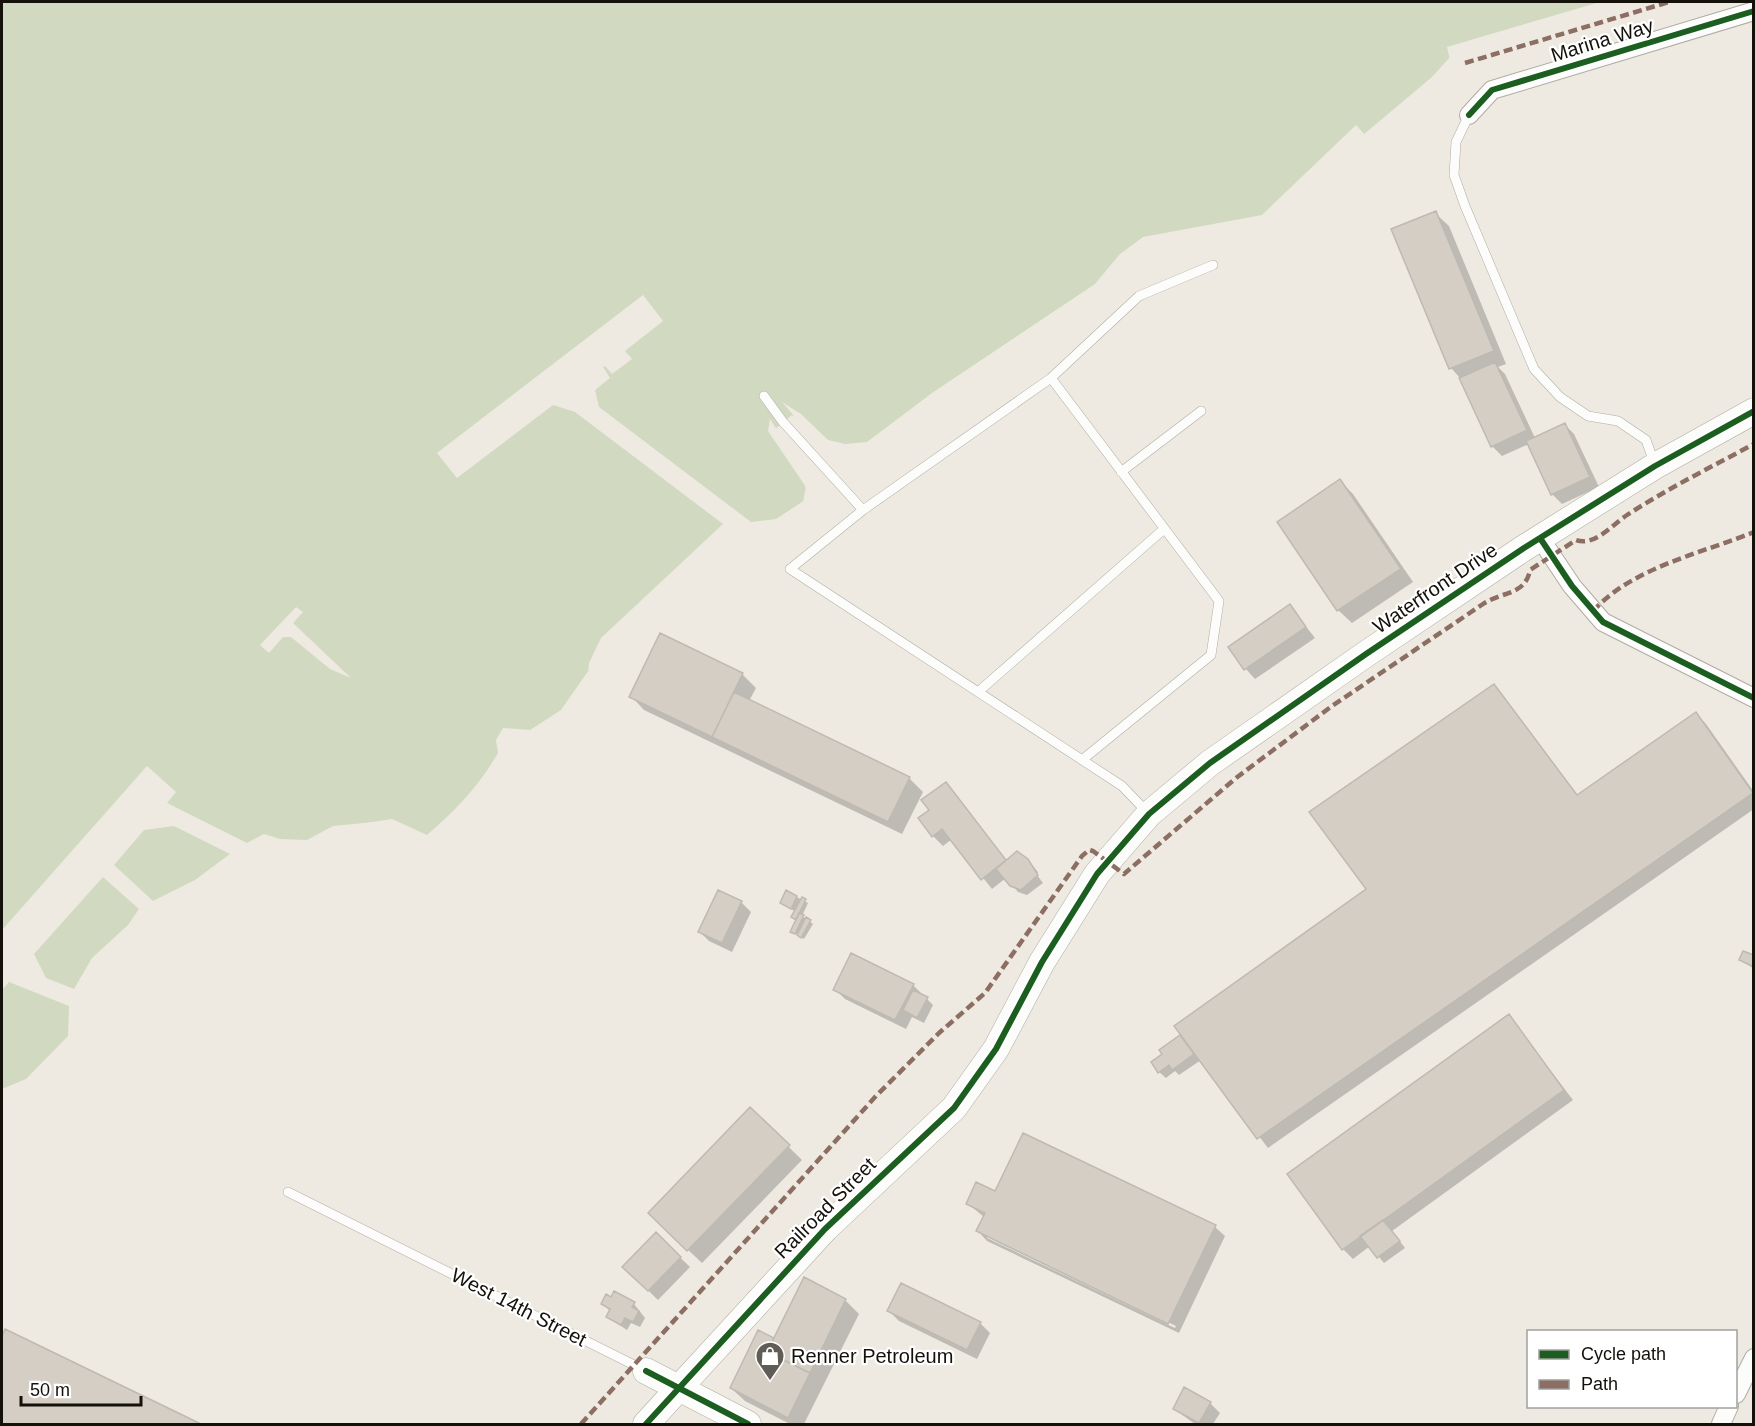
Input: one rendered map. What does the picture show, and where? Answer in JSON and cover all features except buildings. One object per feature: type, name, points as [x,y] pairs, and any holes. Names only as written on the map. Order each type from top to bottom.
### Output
[{"type":"street","name":"Marina Way","points":[[1469,115],[1492,90],[1754,11]]},
{"type":"street","name":"Waterfront Drive","points":[[1017,1009],[1042,962],[1096,874],[1149,814],[1210,763],[1540,538],[1655,466],[1754,411]]},
{"type":"street","points":[[1540,538],[1572,586],[1603,622],[1754,698]]},
{"type":"street","name":"Railroad Street","points":[[646,1425],[825,1229],[954,1108],[996,1049],[1017,1009]]},
{"type":"street","points":[[1737,1392],[1754,1358]]},
{"type":"street","name":"West 14th Street","points":[[646,1371],[748,1425]]},
{"type":"street","points":[[1721,1425],[1729,1408]]},
{"type":"lane","points":[[1469,115],[1456,142],[1454,175],[1534,369],[1560,397],[1588,416],[1618,421],[1646,440],[1655,466]]},
{"type":"lane","points":[[1149,814],[1122,786],[790,569],[863,510],[1051,378],[1139,296],[1213,265]]},
{"type":"lane","points":[[1051,378],[1218,601],[1211,655],[1082,760]]},
{"type":"lane","points":[[764,396],[783,422],[863,510]]},
{"type":"lane","points":[[1121,472],[1201,411]]},
{"type":"lane","points":[[978,692],[1164,529]]},
{"type":"lane","name":"West 14th Street","points":[[288,1192],[646,1371]]},
{"type":"shaded area","points":[[2,2],[1630,2],[1451,56],[1432,77],[1262,220],[1135,244],[1110,279],[867,445],[845,453],[792,415],[773,431],[803,477],[808,498],[767,525],[751,522],[725,531],[614,634],[561,710],[530,730],[503,728],[496,740],[498,753],[483,776],[457,807],[427,835],[392,819],[340,827],[307,847],[263,836],[202,883],[161,899],[86,976],[72,1015],[70,1043],[32,1081],[2,1093]]},
{"type":"pier","points":[[1600,2],[1633,2],[1485,47],[1450,60],[1447,47]]},
{"type":"pier","points":[[1356,125],[1365,135],[1263,222],[1137,247],[1112,282],[919,411],[868,448],[845,456],[833,454],[808,432],[782,402],[801,414],[828,440],[845,444],[867,442],[932,393],[1095,284],[1120,254],[1143,237],[1262,215]]},
{"type":"pier","points":[[643,295],[663,321],[625,351],[632,359],[612,374],[605,366],[603,367],[610,378],[595,390],[599,407],[751,522],[748,526],[726,533],[616,636],[588,676],[589,663],[601,638],[723,524],[575,412],[553,405],[457,478],[437,453]]},
{"type":"pier","points":[[770,419],[806,476],[811,499],[769,528],[751,522],[777,519],[803,502],[806,487],[768,431]]},
{"type":"pier","points":[[296,607],[303,612],[293,623],[351,678],[330,669],[291,637],[283,637],[269,653],[260,645]]},
{"type":"pier","points":[[147,766],[176,792],[167,803],[247,843],[264,834],[280,839],[307,840],[333,826],[395,820],[341,830],[307,850],[264,839],[204,885],[163,901],[159,906],[156,905],[146,915],[148,918],[89,977],[75,1016],[71,1047],[33,1084],[2,1096],[2,1089],[26,1079],[68,1036],[69,1006],[9,982],[2,990],[2,930]],"holes":[[[174,826],[230,854],[195,880],[153,901],[114,865],[144,830]],[[103,877],[139,909],[128,925],[92,958],[74,989],[46,978],[34,954]]]},
{"type":"marked path","points":[[1465,63],[1669,2]]},
{"type":"marked path","points":[[581,1424],[876,1096],[939,1033],[985,993],[1082,856],[1089,850],[1124,874],[1236,778],[1332,706],[1483,604],[1518,589],[1530,570],[1576,540],[1596,538],[1658,496],[1754,444]]},
{"type":"marked path","points":[[1593,611],[1609,596],[1647,572],[1754,532]]},
{"type":"cycle path","points":[[1469,115],[1492,90],[1754,11]]},
{"type":"cycle path","points":[[646,1424],[825,1229],[954,1108],[996,1049],[1042,962],[1097,874],[1149,814],[1210,763],[1366,654],[1524,548],[1655,466],[1754,411]]},
{"type":"cycle path","points":[[1540,538],[1572,586],[1603,622],[1754,698]]},
{"type":"cycle path","points":[[646,1371],[748,1424]]},
{"type":"place","name":"Renner Petroleum","points":[[770,1382]]}]
